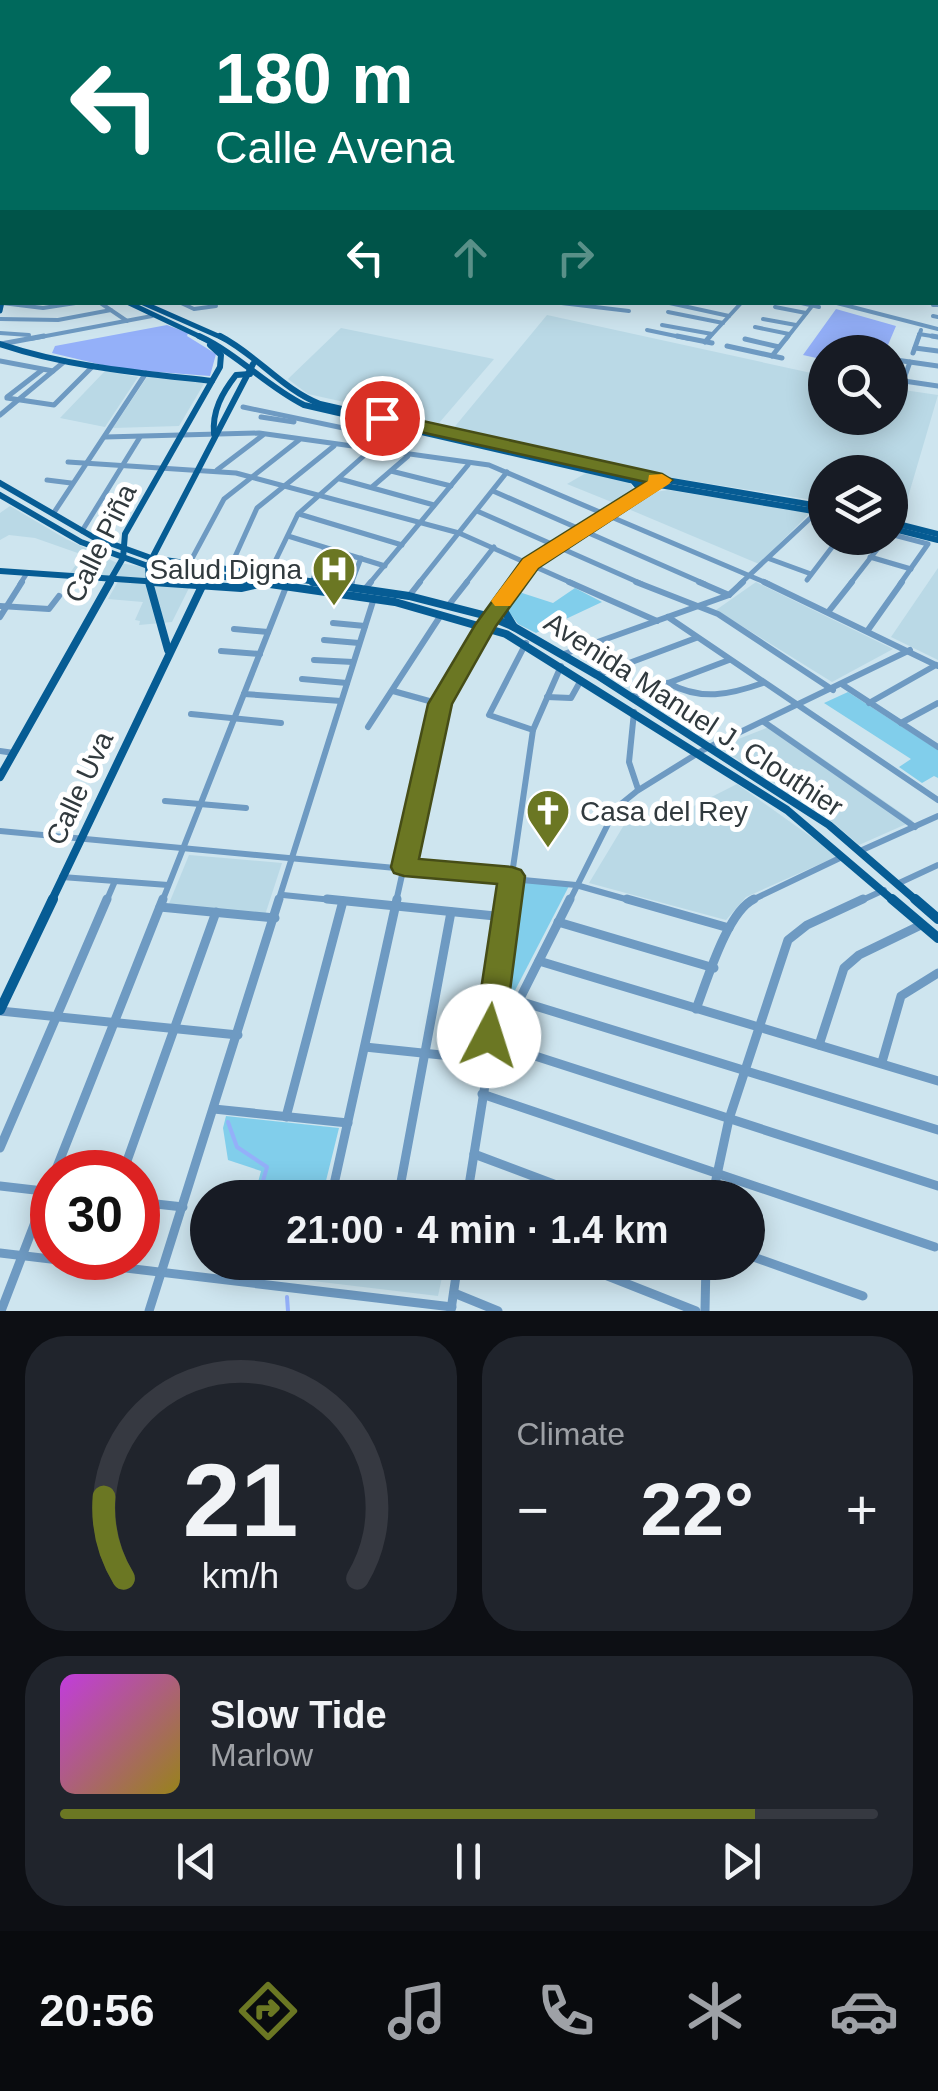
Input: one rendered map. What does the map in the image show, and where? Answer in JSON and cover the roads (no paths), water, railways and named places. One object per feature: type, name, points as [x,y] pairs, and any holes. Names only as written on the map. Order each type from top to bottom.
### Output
[{"type":"main road","points":[[132,305],[243,358],[282,394],[304,405],[630,480],[808,508]]},
{"type":"main road","points":[[147,305],[247,351],[289,390],[305,399],[659,483]]},
{"type":"main road","points":[[148,305],[250,349],[253,364],[214,434]]},
{"type":"main road","points":[[0,344],[121,371],[212,380],[222,362],[221,354],[190,332]]},
{"type":"main road","points":[[214,434],[212,419],[233,378],[246,373],[264,379]]},
{"type":"main road","name":"Calle Piña","points":[[0,777],[112,579],[124,554],[125,534],[212,380]]},
{"type":"main road","points":[[416,432],[455,435]]},
{"type":"main road","name":"Calle Piña","points":[[168,651],[164,627],[147,582],[150,561],[214,434]]},
{"type":"main road","points":[[518,455],[563,460]]},
{"type":"main road","points":[[630,480],[638,486],[638,495]]},
{"type":"main road","name":"Avenida Manuel J. Clouthier","points":[[0,484],[53,514],[81,537],[108,544],[124,554]]},
{"type":"main road","name":"Avenida Manuel J. Clouthier","points":[[0,495],[81,537],[150,561],[188,566],[258,584],[445,609]]},
{"type":"main road","points":[[908,533],[938,537]]},
{"type":"main road","points":[[108,544],[125,534]]},
{"type":"main road","points":[[150,561],[210,573]]},
{"type":"main road","points":[[0,571],[246,588],[268,576]]},
{"type":"main road","name":"Avenida Manuel J. Clouthier","points":[[210,573],[268,576],[409,596],[514,627],[564,654],[797,803],[938,919]]},
{"type":"main road","name":"Calle Uva","points":[[0,1010],[168,651],[210,573]]},
{"type":"main road","points":[[500,604],[514,627]]},
{"type":"main road","name":"Avenida Manuel J. Clouthier","points":[[489,621],[786,810],[938,938]]},
{"type":"main road","points":[[164,627],[184,624]]},
{"type":"main road","points":[[786,810],[797,803]]},
{"type":"street","points":[[744,0],[758,0]]},
{"type":"street","points":[[18,305],[62,305]]},
{"type":"street","points":[[104,305],[127,321]]},
{"type":"street","points":[[187,305],[198,309],[215,305]]},
{"type":"street","points":[[585,305],[630,311]]},
{"type":"street","points":[[667,305],[668,312],[723,323]]},
{"type":"street","points":[[677,305],[729,316]]},
{"type":"street","points":[[705,342],[739,305]]},
{"type":"street","points":[[772,356],[815,306],[810,305]]},
{"type":"street","points":[[846,305],[938,327]]},
{"type":"street","points":[[855,305],[938,327]]},
{"type":"street","points":[[775,307],[806,314]]},
{"type":"street","points":[[0,315],[58,320],[111,310]]},
{"type":"street","points":[[0,344],[152,316]]},
{"type":"street","points":[[790,334],[754,329],[764,318],[796,326]]},
{"type":"street","points":[[656,332],[664,323],[712,334]]},
{"type":"street","points":[[647,330],[712,344]]},
{"type":"street","points":[[938,338],[920,332],[914,350],[938,351]]},
{"type":"street","points":[[0,334],[46,336]]},
{"type":"street","points":[[735,348],[746,338],[779,347]]},
{"type":"street","points":[[727,346],[782,358]]},
{"type":"street","points":[[0,361],[54,371]]},
{"type":"street","points":[[0,415],[64,361]]},
{"type":"street","points":[[938,366],[910,362],[903,384],[938,386]]},
{"type":"street","points":[[42,370],[6,397],[56,404],[93,366]]},
{"type":"street","points":[[53,514],[145,374]]},
{"type":"street","points":[[244,407],[261,417],[389,434],[298,514],[268,576]]},
{"type":"street","points":[[105,437],[264,434],[507,472],[752,576],[937,665]]},
{"type":"street","points":[[215,471],[264,434]]},
{"type":"street","points":[[81,537],[141,436]]},
{"type":"street","points":[[188,566],[220,504],[300,439]]},
{"type":"street","points":[[228,572],[257,508],[335,444]]},
{"type":"street","points":[[371,487],[408,455]]},
{"type":"street","points":[[68,462],[252,477],[460,533],[658,621]]},
{"type":"street","points":[[365,589],[469,464]]},
{"type":"street","points":[[391,470],[451,486]]},
{"type":"street","points":[[409,596],[507,472]]},
{"type":"street","points":[[339,478],[435,505]]},
{"type":"street","points":[[48,480],[71,483]]},
{"type":"street","points":[[335,1180],[440,704],[489,621],[530,564],[659,483]]},
{"type":"street","points":[[492,490],[730,595]]},
{"type":"street","points":[[477,511],[742,628],[833,690]]},
{"type":"street","points":[[298,514],[402,545]]},
{"type":"street","points":[[564,654],[730,595],[808,524]]},
{"type":"street","points":[[288,536],[384,566]]},
{"type":"street","points":[[868,630],[928,544],[908,537]]},
{"type":"street","points":[[368,727],[445,609],[494,547]]},
{"type":"street","points":[[312,582],[325,548]]},
{"type":"street","points":[[770,559],[809,577],[826,555]]},
{"type":"street","points":[[829,612],[870,557],[911,569]]},
{"type":"street","points":[[350,587],[360,558]]},
{"type":"street","points":[[0,617],[27,573]]},
{"type":"street","points":[[64,1150],[286,588]]},
{"type":"street","points":[[3,607],[50,609],[59,596]]},
{"type":"street","points":[[149,1311],[374,598]]},
{"type":"street","points":[[668,618],[938,800]]},
{"type":"street","points":[[334,623],[364,626]]},
{"type":"street","points":[[234,629],[268,632]]},
{"type":"street","points":[[597,675],[698,638]]},
{"type":"street","points":[[324,640],[359,643]]},
{"type":"street","points":[[526,644],[490,711],[490,718],[532,730]]},
{"type":"street","points":[[470,1180],[489,1060],[616,808],[638,789],[706,746],[844,685],[910,650]]},
{"type":"street","points":[[221,651],[260,654]]},
{"type":"street","points":[[314,660],[353,662]]},
{"type":"street","points":[[632,697],[730,660]]},
{"type":"street","points":[[562,665],[532,730],[489,1036],[498,1044],[938,1186]]},
{"type":"street","points":[[870,703],[937,665]]},
{"type":"street","points":[[547,698],[571,698],[582,678]]},
{"type":"street","points":[[302,680],[347,683]]},
{"type":"street","points":[[668,684],[692,694],[721,697],[764,682]]},
{"type":"street","points":[[844,685],[937,745]]},
{"type":"street","points":[[392,691],[440,704]]},
{"type":"street","points":[[244,694],[341,701]]},
{"type":"street","points":[[901,723],[938,703]]},
{"type":"street","points":[[634,712],[629,762],[638,789]]},
{"type":"street","points":[[191,714],[281,723]]},
{"type":"street","points":[[764,722],[915,827]]},
{"type":"street","points":[[0,751],[14,752]]},
{"type":"street","points":[[165,801],[246,808]]},
{"type":"street","points":[[860,851],[938,816]]},
{"type":"street","points":[[0,831],[576,884],[729,928]]},
{"type":"street","points":[[696,1009],[729,928],[746,903],[842,856]]},
{"type":"street","points":[[897,884],[938,865]]},
{"type":"street","points":[[62,876],[168,885]]},
{"type":"street","points":[[0,1148],[115,881]]},
{"type":"street","points":[[714,1180],[745,1071],[793,934],[884,890]]},
{"type":"street","points":[[282,895],[505,917]]},
{"type":"street","points":[[286,1116],[343,901]]},
{"type":"street","points":[[160,907],[275,918]]},
{"type":"street","points":[[131,1150],[216,912]]},
{"type":"street","points":[[401,1180],[451,912]]},
{"type":"street","points":[[558,922],[714,968]]},
{"type":"street","points":[[819,1044],[844,968],[859,956],[922,924]]},
{"type":"street","points":[[539,961],[938,1080]]},
{"type":"street","points":[[882,1063],[900,996],[938,973]]},
{"type":"street","points":[[519,1002],[938,1130]]},
{"type":"street","points":[[0,1010],[238,1034]]},
{"type":"street","points":[[365,1046],[489,1060]]},
{"type":"street","points":[[482,1094],[936,1247]]},
{"type":"street","points":[[214,1109],[348,1123]]},
{"type":"street","points":[[474,1154],[543,1180]]},
{"type":"street","points":[[0,1186],[30,1190]]},
{"type":"street","points":[[160,1204],[182,1206]]},
{"type":"street","points":[[0,1311],[30,1238]]},
{"type":"street","points":[[0,1253],[451,1309],[456,1280]]},
{"type":"street","points":[[765,1260],[864,1296]]},
{"type":"street","points":[[618,1280],[696,1311]]},
{"type":"street","points":[[704,1311],[705,1280]]},
{"type":"street","points":[[454,1293],[498,1311]]},
{"type":"waterway","points":[[228,1122],[237,1147],[267,1167],[263,1180]]},
{"type":"waterway","points":[[287,1297],[288,1311]]},
{"type":"place","name":"Salud Digna","points":[[334,607]]},
{"type":"place","name":"Casa del Rey","points":[[548,849]]}]
